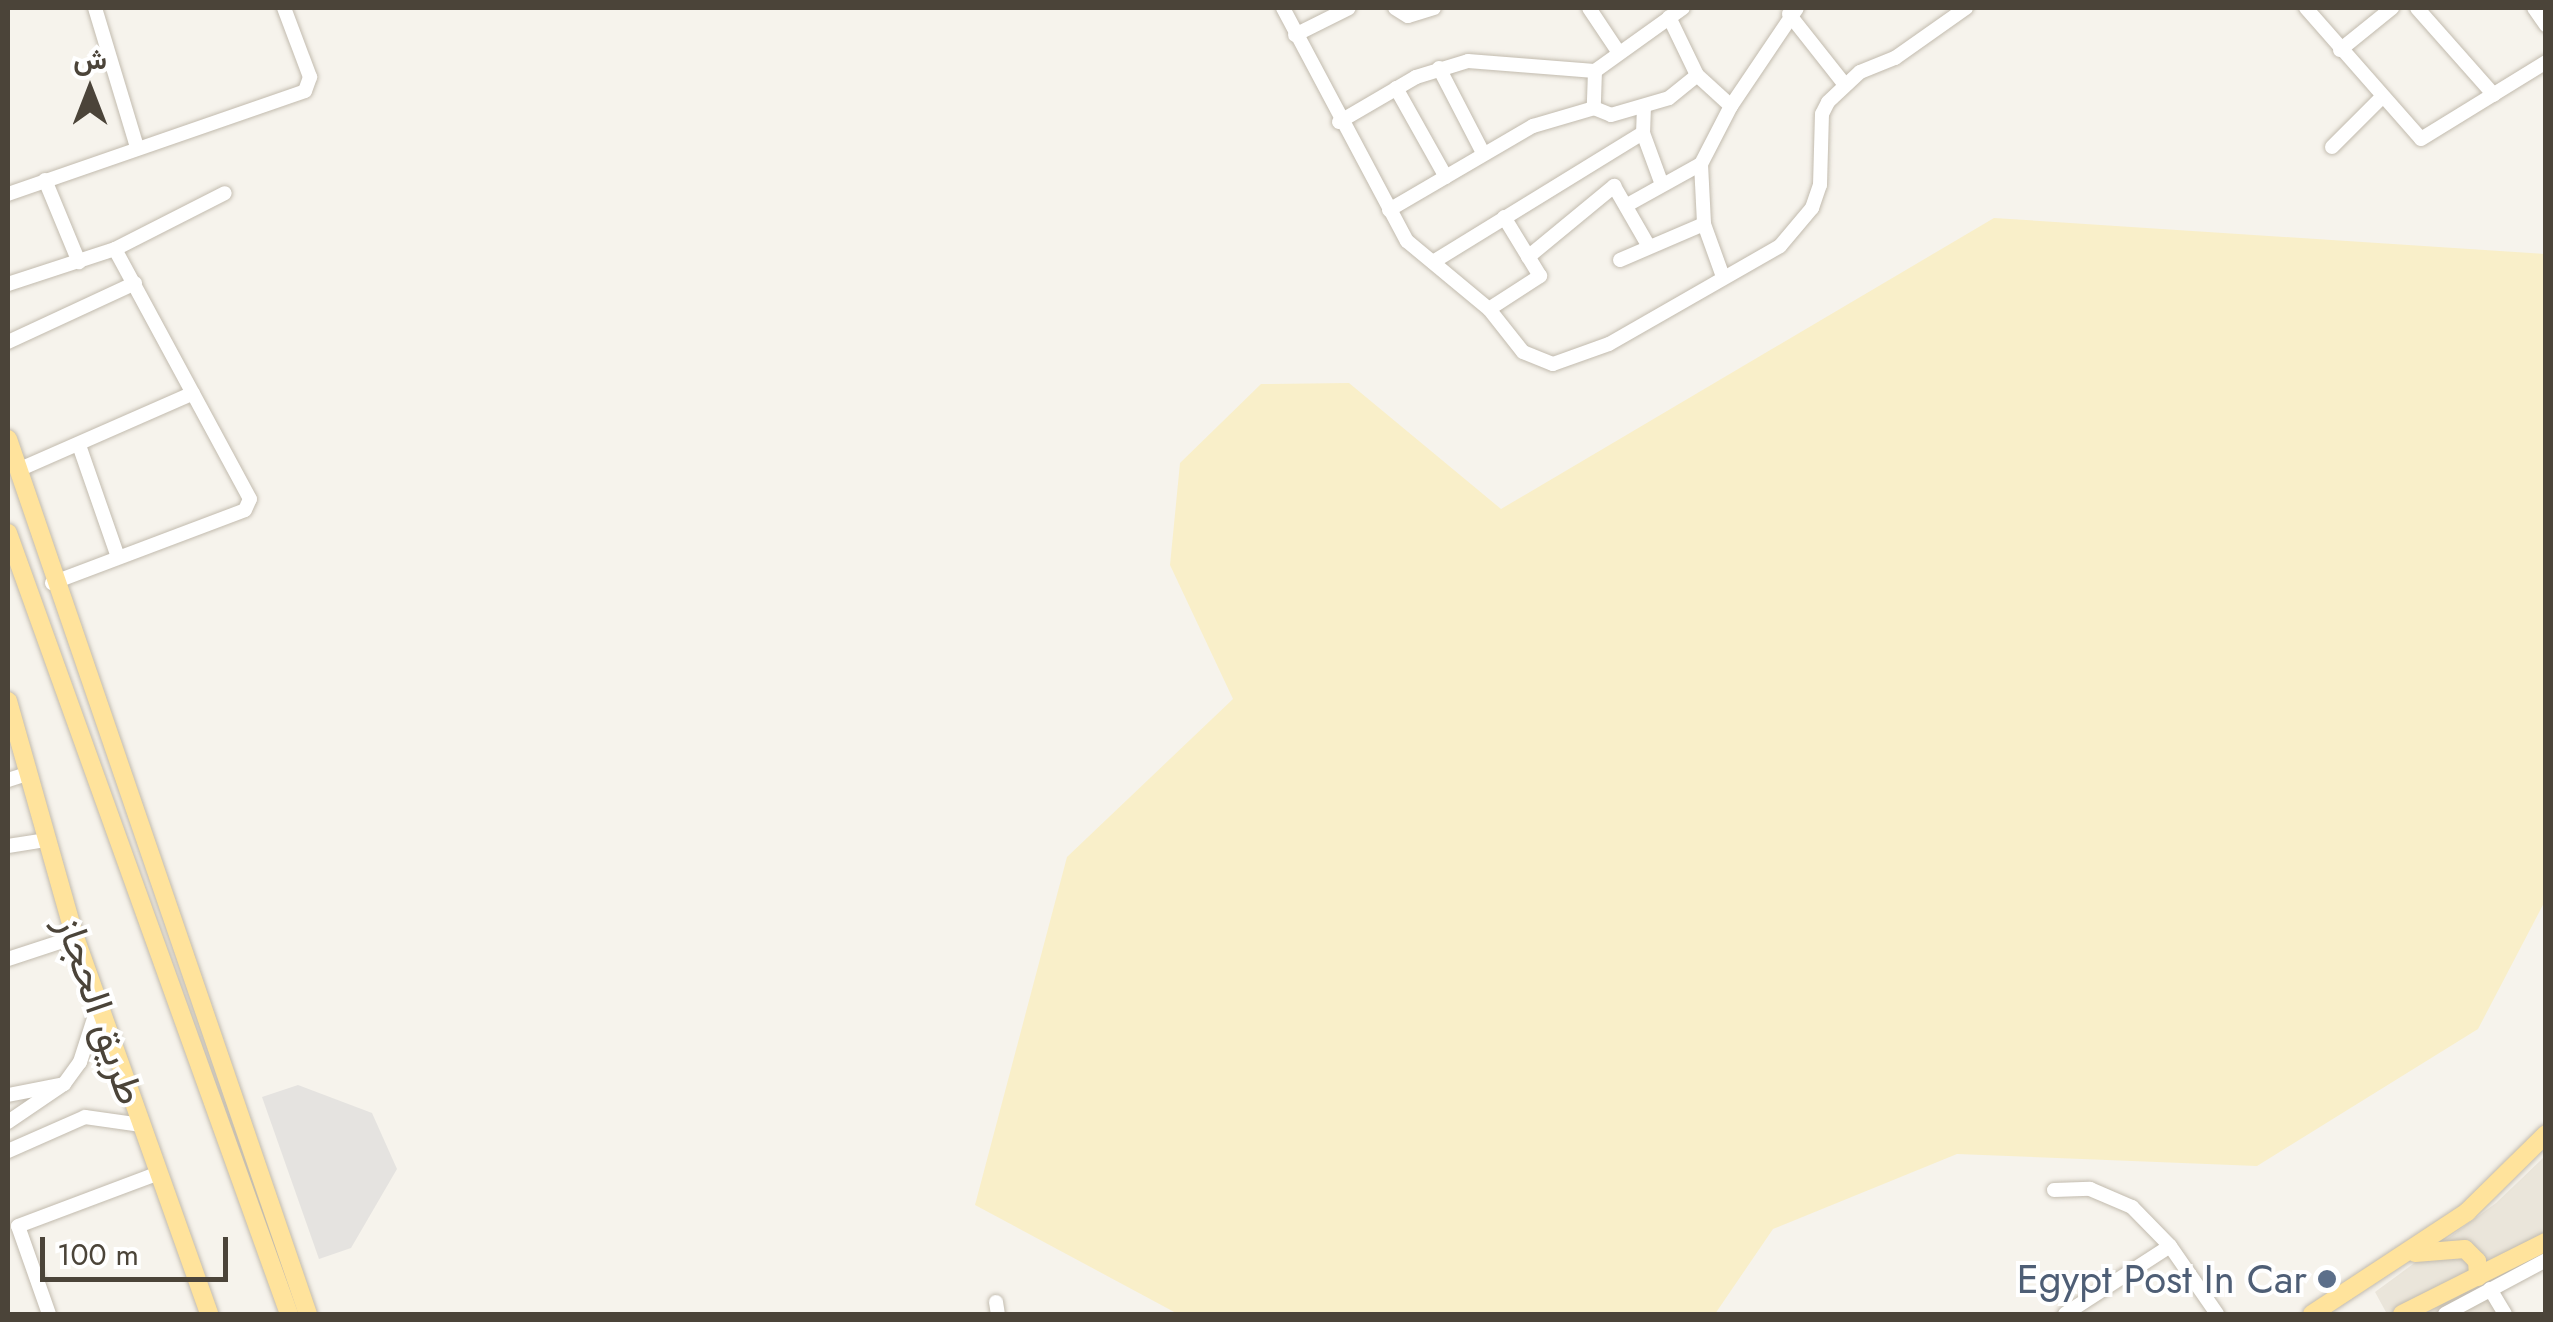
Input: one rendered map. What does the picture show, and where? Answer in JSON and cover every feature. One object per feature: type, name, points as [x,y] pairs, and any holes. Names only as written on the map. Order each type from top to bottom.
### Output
[{"type":"main road","points":[[8,439],[52,584],[308,1314]]},
{"type":"main road","points":[[8,532],[16,574],[105,797],[288,1314]]},
{"type":"main road","name":"طريق الحجاز","points":[[8,708],[75,937],[209,1314]]},
{"type":"main road","points":[[105,797],[133,814]]},
{"type":"main road","points":[[2312,1314],[2410,1254],[2504,1180],[2546,1134]]},
{"type":"main road","points":[[2402,1314],[2484,1283],[2546,1242]]},
{"type":"main road","points":[[2410,1254],[2460,1247],[2474,1256],[2484,1283]]},
{"type":"street","points":[[95,8],[138,147]]},
{"type":"street","points":[[8,194],[305,91],[310,77],[284,8]]},
{"type":"street","points":[[1283,8],[1339,122],[1407,241],[1489,309],[1523,352],[1552,364],[1609,344],[1722,274],[1771,252],[1812,208],[1820,184],[1822,114],[1845,85],[1966,8]]},
{"type":"street","points":[[1294,34],[1348,8]]},
{"type":"street","points":[[1396,8],[1408,16],[1434,8]]},
{"type":"street","points":[[1590,8],[1619,54]]},
{"type":"street","points":[[1339,122],[1396,88],[1439,68],[1468,61],[1595,71],[1682,8]]},
{"type":"street","points":[[2306,8],[2381,98],[2422,139],[2546,62]]},
{"type":"street","points":[[2340,50],[2392,8]]},
{"type":"street","points":[[2418,8],[2494,94]]},
{"type":"street","points":[[2534,8],[2546,26]]},
{"type":"street","points":[[1722,274],[1704,224],[1701,164],[1731,106],[1793,11],[1845,85]]},
{"type":"street","points":[[1668,18],[1696,75],[1731,106]]},
{"type":"street","points":[[1439,68],[1483,153]]},
{"type":"street","points":[[1594,108],[1595,71]]},
{"type":"street","points":[[1389,210],[1533,126],[1594,108],[1611,115],[1644,106],[1669,98],[1696,75]]},
{"type":"street","points":[[1396,88],[1446,176]]},
{"type":"street","points":[[2332,146],[2381,98]]},
{"type":"street","points":[[1644,106],[1642,133],[1661,182]]},
{"type":"street","points":[[1434,262],[1642,133]]},
{"type":"street","points":[[1629,204],[1661,182],[1701,164]]},
{"type":"street","points":[[45,180],[78,262]]},
{"type":"street","points":[[1528,258],[1614,186],[1629,204],[1648,245]]},
{"type":"street","points":[[8,284],[115,249],[225,193]]},
{"type":"street","points":[[1489,309],[1540,276],[1504,217]]},
{"type":"street","points":[[1620,260],[1704,224]]},
{"type":"street","points":[[52,584],[245,510],[250,492],[115,249]]},
{"type":"street","points":[[8,342],[135,284]]},
{"type":"street","points":[[18,470],[80,448],[192,393]]},
{"type":"street","points":[[80,448],[118,558]]},
{"type":"street","points":[[8,780],[27,774]]},
{"type":"street","points":[[8,846],[44,840]]},
{"type":"street","points":[[8,959],[75,937]]},
{"type":"street","points":[[8,1122],[64,1084],[80,1062],[98,1006]]},
{"type":"street","points":[[8,1095],[64,1084]]},
{"type":"street","points":[[8,1152],[85,1117],[141,1125]]},
{"type":"street","points":[[49,1314],[18,1226],[159,1173]]},
{"type":"street","points":[[2054,1190],[2119,1198],[2170,1246],[2217,1314]]},
{"type":"street","points":[[2066,1314],[2170,1246]]},
{"type":"street","points":[[2445,1314],[2484,1283],[2546,1260]]},
{"type":"street","points":[[2484,1283],[2506,1314]]},
{"type":"shaded area","points":[[298,1085],[372,1113],[397,1169],[351,1248],[319,1259],[262,1097]]},
{"type":"shaded area","points":[[2545,1156],[2545,1250],[2480,1286],[2498,1314],[2387,1314],[2375,1292],[2496,1203]]},
{"type":"sand","points":[[1994,218],[2545,254],[2545,901],[2478,1029],[2257,1166],[1957,1154],[1773,1229],[1715,1314],[1178,1314],[975,1205],[1067,857],[1233,699],[1170,565],[1180,463],[1261,384],[1349,383],[1501,509]]},
{"type":"place","name":"Egypt Post In Car","points":[[2327,1279]]}]
